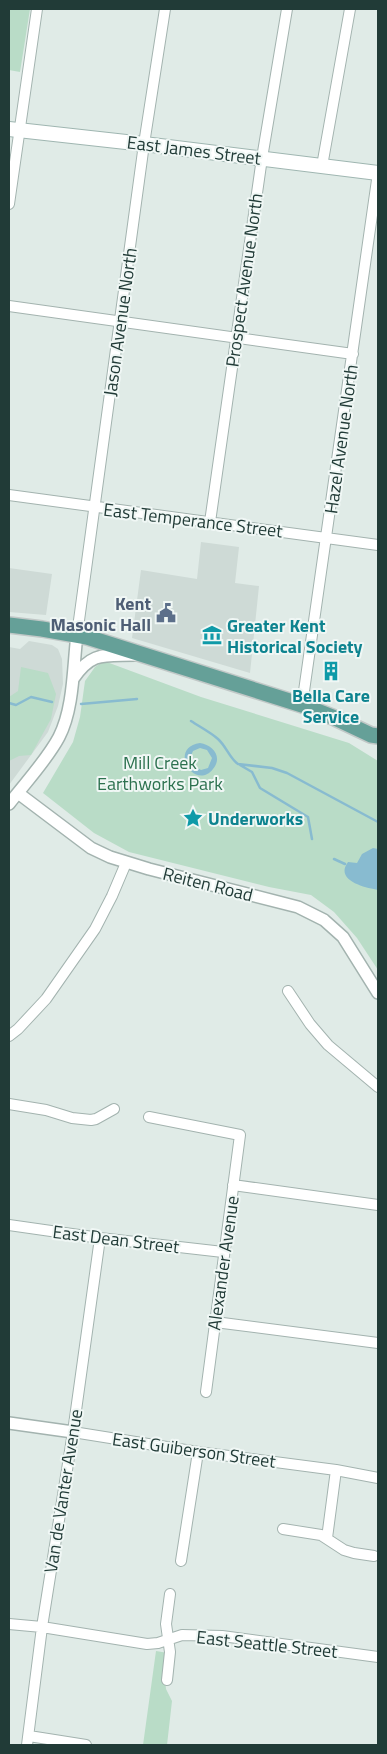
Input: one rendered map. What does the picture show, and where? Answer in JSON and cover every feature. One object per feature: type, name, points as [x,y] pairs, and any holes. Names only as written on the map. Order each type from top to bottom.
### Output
[{"type":"main road","name":"East James Street","points":[[14,129],[378,173]]},
{"type":"main road","points":[[9,625],[42,628],[77,635],[148,655],[302,705],[376,736]]},
{"type":"street","points":[[9,204],[14,129],[37,9]]},
{"type":"street","name":"Jason Avenue North","points":[[77,635],[144,144],[165,9]]},
{"type":"street","name":"Prospect Avenue North","points":[[210,522],[262,158],[287,9]]},
{"type":"street","points":[[322,166],[350,9]]},
{"type":"street","name":"Hazel Avenue North","points":[[302,705],[378,173]]},
{"type":"street","points":[[9,306],[353,354]]},
{"type":"street","name":"East Temperance Street","points":[[9,495],[378,545]]},
{"type":"street","points":[[9,804],[60,735],[69,705],[77,635]]},
{"type":"street","points":[[72,680],[81,666],[93,658],[148,655]]},
{"type":"street","name":"Reiten Road","points":[[18,793],[91,848],[126,863],[298,907],[310,912],[324,920],[343,937],[378,993]]},
{"type":"street","points":[[9,1036],[18,1030],[46,999],[95,929],[126,863]]},
{"type":"street","points":[[288,991],[310,1024],[328,1045],[378,1087]]},
{"type":"street","points":[[9,1104],[46,1110],[72,1118],[91,1120],[114,1109]]},
{"type":"street","name":"Alexander Avenue","points":[[149,1117],[240,1135],[223,1252],[206,1392]]},
{"type":"street","points":[[233,1185],[378,1205]]},
{"type":"street","name":"East Dean Street","points":[[9,1225],[100,1238],[223,1252]]},
{"type":"street","name":"Van de Vanter Avenue","points":[[28,1741],[42,1627],[100,1238]]},
{"type":"street","points":[[215,1322],[378,1343]]},
{"type":"street","name":"East Guiberson Street","points":[[9,1423],[198,1452],[336,1470],[378,1478]]},
{"type":"street","points":[[181,1561],[198,1452]]},
{"type":"street","points":[[327,1538],[336,1470]]},
{"type":"street","points":[[283,1529],[315,1534],[327,1538],[344,1550],[374,1556]]},
{"type":"street","points":[[167,1680],[170,1652],[166,1624],[170,1594]]},
{"type":"street","name":"East Seattle Street","points":[[9,1624],[42,1627],[147,1644],[182,1635],[222,1636],[378,1657]]},
{"type":"street","points":[[28,1741],[86,1745]]},
{"type":"shaded area","points":[[201,542],[239,547],[235,583],[259,586],[250,673],[132,638],[141,570],[197,579]]},
{"type":"shaded area","points":[[9,568],[52,574],[46,615],[9,612]]},
{"type":"shaded area","points":[[29,641],[52,645],[58,649],[62,659],[63,684],[58,706],[48,732],[9,785],[9,647],[20,649]]},
{"type":"green space","points":[[9,9],[30,9],[20,72],[9,70]]},
{"type":"green space","name":"Mill Creek Earthworks Park","points":[[104,661],[201,697],[349,743],[378,761],[378,970],[357,938],[334,912],[311,895],[269,887],[129,852],[94,833],[43,793],[73,742],[80,717],[85,681],[95,667]]},
{"type":"green space","points":[[21,667],[48,673],[56,694],[51,719],[31,755],[19,756],[9,761],[9,697],[18,691]]},
{"type":"green space","points":[[156,1651],[168,1653],[165,1680],[166,1689],[172,1701],[167,1745],[143,1745]]},
{"type":"water","points":[[200,743],[205,744],[215,752],[217,756],[216,765],[206,775],[192,772],[187,766],[186,752],[190,746]],"holes":[[[200,748],[207,750],[212,758],[208,768],[201,770],[192,765],[190,758],[193,751]]]},
{"type":"water","points":[[373,848],[378,849],[378,890],[353,882],[345,874],[348,862],[357,863],[362,854]]},
{"type":"waterway","points":[[9,703],[16,705],[31,697],[52,702]]},
{"type":"waterway","points":[[81,704],[137,699]]},
{"type":"waterway","points":[[191,721],[218,739],[238,764],[272,768],[287,773],[378,822]]},
{"type":"waterway","points":[[240,765],[252,772],[260,788],[308,817],[312,839]]},
{"type":"waterway","points":[[334,859],[345,864]]},
{"type":"place","name":"Kent Masonic Hall","points":[[166,613]]},
{"type":"place","name":"Greater Kent Historical Society","points":[[212,635]]},
{"type":"place","name":"Bella Care Service","points":[[331,671]]},
{"type":"place","name":"Underworks","points":[[193,818]]}]
